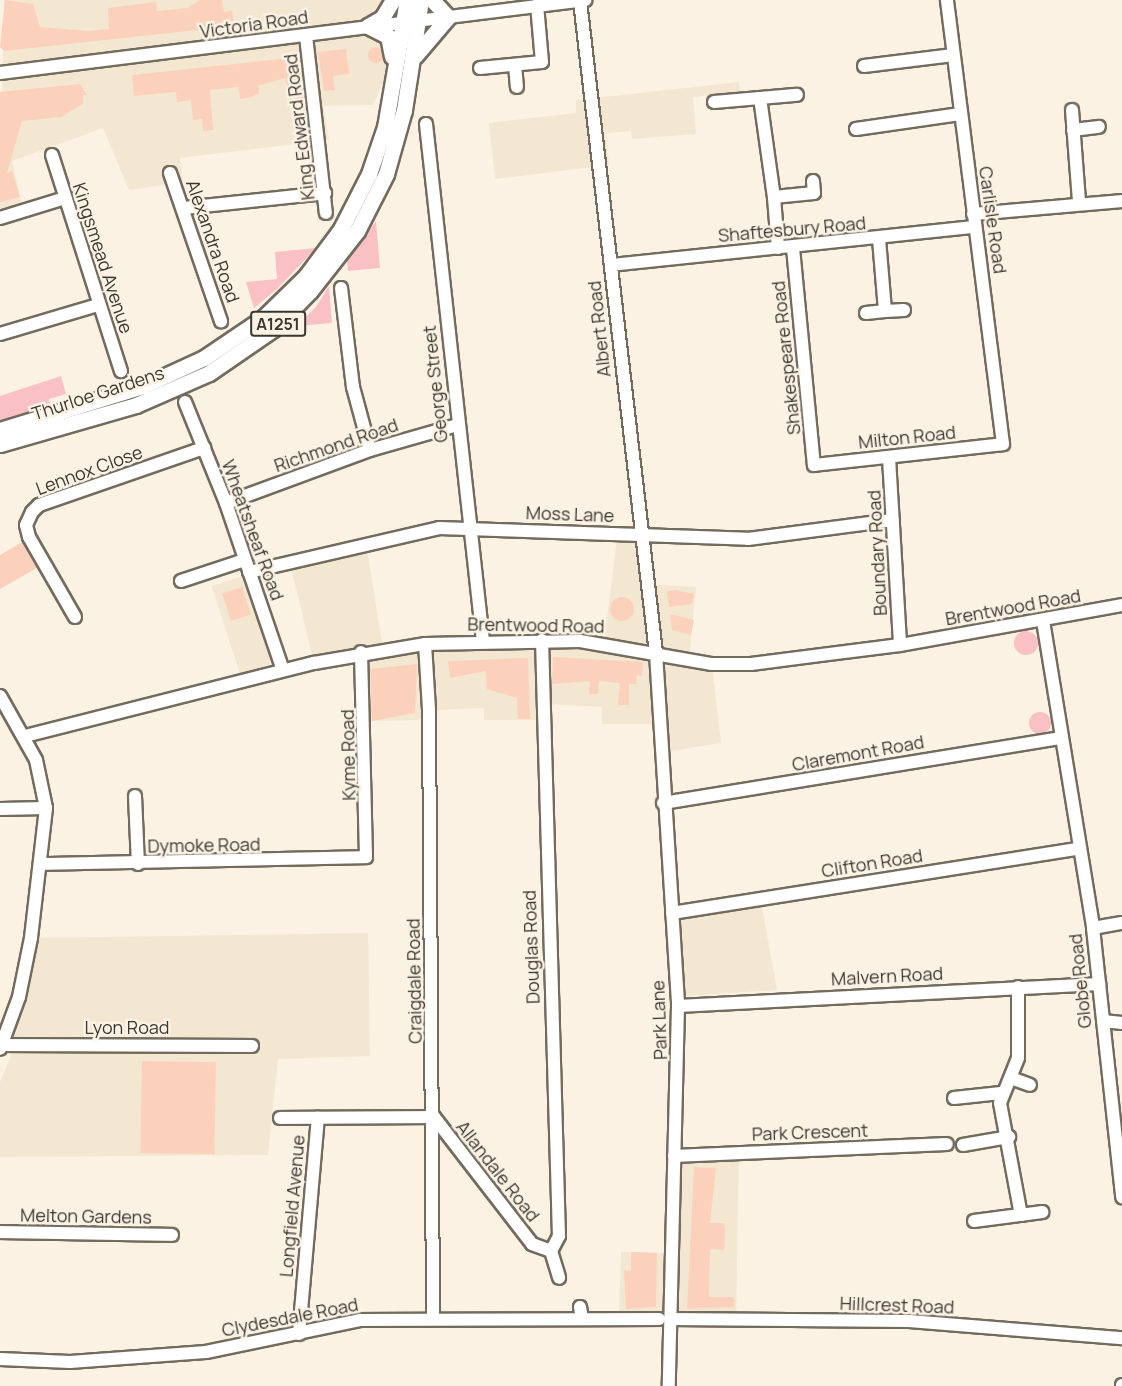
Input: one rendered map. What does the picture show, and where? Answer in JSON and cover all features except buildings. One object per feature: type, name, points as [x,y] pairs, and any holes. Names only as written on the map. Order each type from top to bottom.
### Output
[{"type":"main road","points":[[368,26],[382,18],[393,0]]},
{"type":"main road","name":"A1251","points":[[407,0],[411,21]]},
{"type":"main road","name":"A1251","points":[[411,21],[421,0]]},
{"type":"main road","points":[[432,0],[448,17]]},
{"type":"main road","name":"A1251","points":[[414,57],[448,17]]},
{"type":"main road","name":"Thurloe Gardens","points":[[0,444],[136,405],[179,387],[209,373],[273,329],[340,258],[357,231],[386,174],[414,57],[411,21]]},
{"type":"main road","name":"Thurloe Gardens","points":[[0,430],[143,386],[204,358],[263,318],[306,276],[341,229],[369,174],[411,21]]},
{"type":"main road","name":"A1251","points":[[368,26],[382,30],[392,44],[392,87]]},
{"type":"street","name":"Victoria Road","points":[[0,73],[306,36],[528,4],[585,0]]},
{"type":"street","name":"Carlisle Road","points":[[946,0],[1003,444]]},
{"type":"street","name":"Albert Road","points":[[580,1],[640,535],[656,653]]},
{"type":"street","points":[[480,68],[542,62],[528,4]]},
{"type":"street","name":"King Edward Road","points":[[306,36],[326,213]]},
{"type":"street","points":[[864,66],[953,56]]},
{"type":"street","points":[[515,65],[517,87]]},
{"type":"street","points":[[714,102],[797,95]]},
{"type":"street","points":[[760,98],[774,197],[778,248]]},
{"type":"street","points":[[1072,110],[1078,201]]},
{"type":"street","points":[[856,129],[960,114]]},
{"type":"street","name":"George Street","points":[[414,130],[427,126],[457,425],[483,641]]},
{"type":"street","points":[[1073,130],[1099,127]]},
{"type":"street","name":"Kingsmead Avenue","points":[[52,155],[121,371]]},
{"type":"street","name":"Alexandra Road","points":[[170,172],[221,321]]},
{"type":"street","points":[[774,197],[814,193],[813,181]]},
{"type":"street","points":[[184,208],[325,193]]},
{"type":"street","points":[[0,218],[65,198]]},
{"type":"street","name":"Shaftesbury Road","points":[[611,265],[879,240],[1078,201],[1122,201]]},
{"type":"street","points":[[879,240],[885,311]]},
{"type":"street","name":"Shakespeare Road","points":[[793,248],[814,465]]},
{"type":"street","points":[[341,288],[352,387],[370,450]]},
{"type":"street","points":[[0,334],[98,304]]},
{"type":"street","points":[[866,313],[903,310]]},
{"type":"street","name":"Wheatsheaf Road","points":[[185,402],[226,503],[283,670]]},
{"type":"street","name":"Richmond Road","points":[[226,503],[370,450],[457,425]]},
{"type":"street","name":"Milton Road","points":[[814,465],[1003,444]]},
{"type":"street","name":"Lennox Close","points":[[75,617],[29,537],[26,525],[32,512],[39,505],[204,448]]},
{"type":"street","name":"Boundary Road","points":[[889,458],[900,645]]},
{"type":"street","name":"Moss Lane","points":[[181,581],[439,528],[469,527],[748,539],[893,520]]},
{"type":"street","name":"Brentwood Road","points":[[25,736],[361,652],[425,644],[543,640],[618,645],[712,664],[751,664],[900,645],[1122,605]]},
{"type":"street","name":"Globe Road","points":[[1043,621],[1077,849],[1092,928],[1122,1197]]},
{"type":"street","name":"Douglas Road","points":[[543,640],[559,1236],[551,1251]]},
{"type":"street","name":"Craigdale Road","points":[[425,644],[434,1117],[433,1318]]},
{"type":"street","name":"Kyme Road","points":[[361,652],[366,857]]},
{"type":"street","name":"Park Lane","points":[[656,653],[663,803],[678,1006],[674,1156],[665,1319],[669,1386]]},
{"type":"street","points":[[0,696],[25,736],[43,783],[46,808],[42,864],[19,997],[1,1047]]},
{"type":"street","name":"Claremont Road","points":[[663,803],[1060,738]]},
{"type":"street","points":[[135,796],[138,864]]},
{"type":"street","points":[[0,809],[46,808]]},
{"type":"street","name":"Clifton Road","points":[[672,914],[1077,849]]},
{"type":"street","name":"Dymoke Road","points":[[42,864],[138,864],[366,857]]},
{"type":"street","points":[[1092,928],[1122,923]]},
{"type":"street","name":"Malvern Road","points":[[678,1006],[1099,984]]},
{"type":"street","points":[[1018,987],[1021,1036],[1011,1078],[1001,1092],[1021,1215]]},
{"type":"street","points":[[1103,1021],[1122,1023]]},
{"type":"street","name":"Lyon Road","points":[[1,1047],[252,1046]]},
{"type":"street","points":[[1011,1078],[1030,1085]]},
{"type":"street","points":[[954,1098],[1001,1092]]},
{"type":"street","name":"Allandale Road","points":[[280,1118],[434,1117],[532,1244],[551,1251]]},
{"type":"street","name":"Longfield Avenue","points":[[299,1334],[318,1118]]},
{"type":"street","points":[[963,1145],[1009,1137]]},
{"type":"street","name":"Park Crescent","points":[[674,1156],[947,1144]]},
{"type":"street","points":[[974,1221],[1042,1212]]},
{"type":"street","name":"Melton Gardens","points":[[0,1232],[172,1235]]},
{"type":"street","points":[[551,1251],[559,1278]]},
{"type":"street","name":"Clydesdale Road","points":[[0,1359],[70,1362],[206,1352],[360,1320],[581,1313],[665,1319]]},
{"type":"street","name":"Hillcrest Road","points":[[665,1319],[909,1321],[1122,1338]]},
{"type":"shaded area","points":[[4,0],[390,0],[385,78],[373,105],[323,106],[329,140],[180,158],[183,182],[129,190],[103,128],[12,161],[22,205],[0,208]]},
{"type":"shaded area","points":[[739,82],[740,92],[693,97],[696,134],[632,139],[631,131],[606,133],[609,165],[495,179],[489,123],[576,113],[576,100]]},
{"type":"shaded area","points":[[376,221],[380,268],[348,271],[347,261]]},
{"type":"shaded area","points":[[316,248],[277,289],[254,308],[246,282],[277,279],[275,252]]},
{"type":"shaded area","points":[[329,286],[332,323],[297,326],[316,307]]},
{"type":"shaded area","points":[[61,376],[66,394],[49,399],[51,408],[0,423],[0,396]]},
{"type":"shaded area","points":[[617,539],[641,540],[647,584],[696,587],[689,660],[712,664],[721,743],[659,753],[657,724],[602,724],[602,707],[545,704],[545,720],[484,720],[484,708],[440,710],[417,720],[365,721],[362,659],[314,663],[290,563],[366,543],[383,649],[604,643]]},
{"type":"shaded area","points":[[243,576],[271,663],[240,674],[212,586]]},
{"type":"shaded area","points":[[1026,631],[1034,635],[1038,643],[1034,651],[1026,655],[1018,651],[1014,643],[1018,635]]},
{"type":"shaded area","points":[[1040,712],[1048,715],[1051,723],[1048,731],[1040,734],[1032,731],[1029,723],[1032,715]]},
{"type":"shaded area","points":[[762,907],[777,990],[684,996],[679,920]]},
{"type":"shaded area","points":[[368,933],[370,1056],[278,1059],[268,1155],[0,1157],[0,1082],[10,1058],[31,938]]},
{"type":"shaded area","points":[[739,1153],[736,1320],[619,1318],[621,1252],[671,1253],[674,1156]]}]
